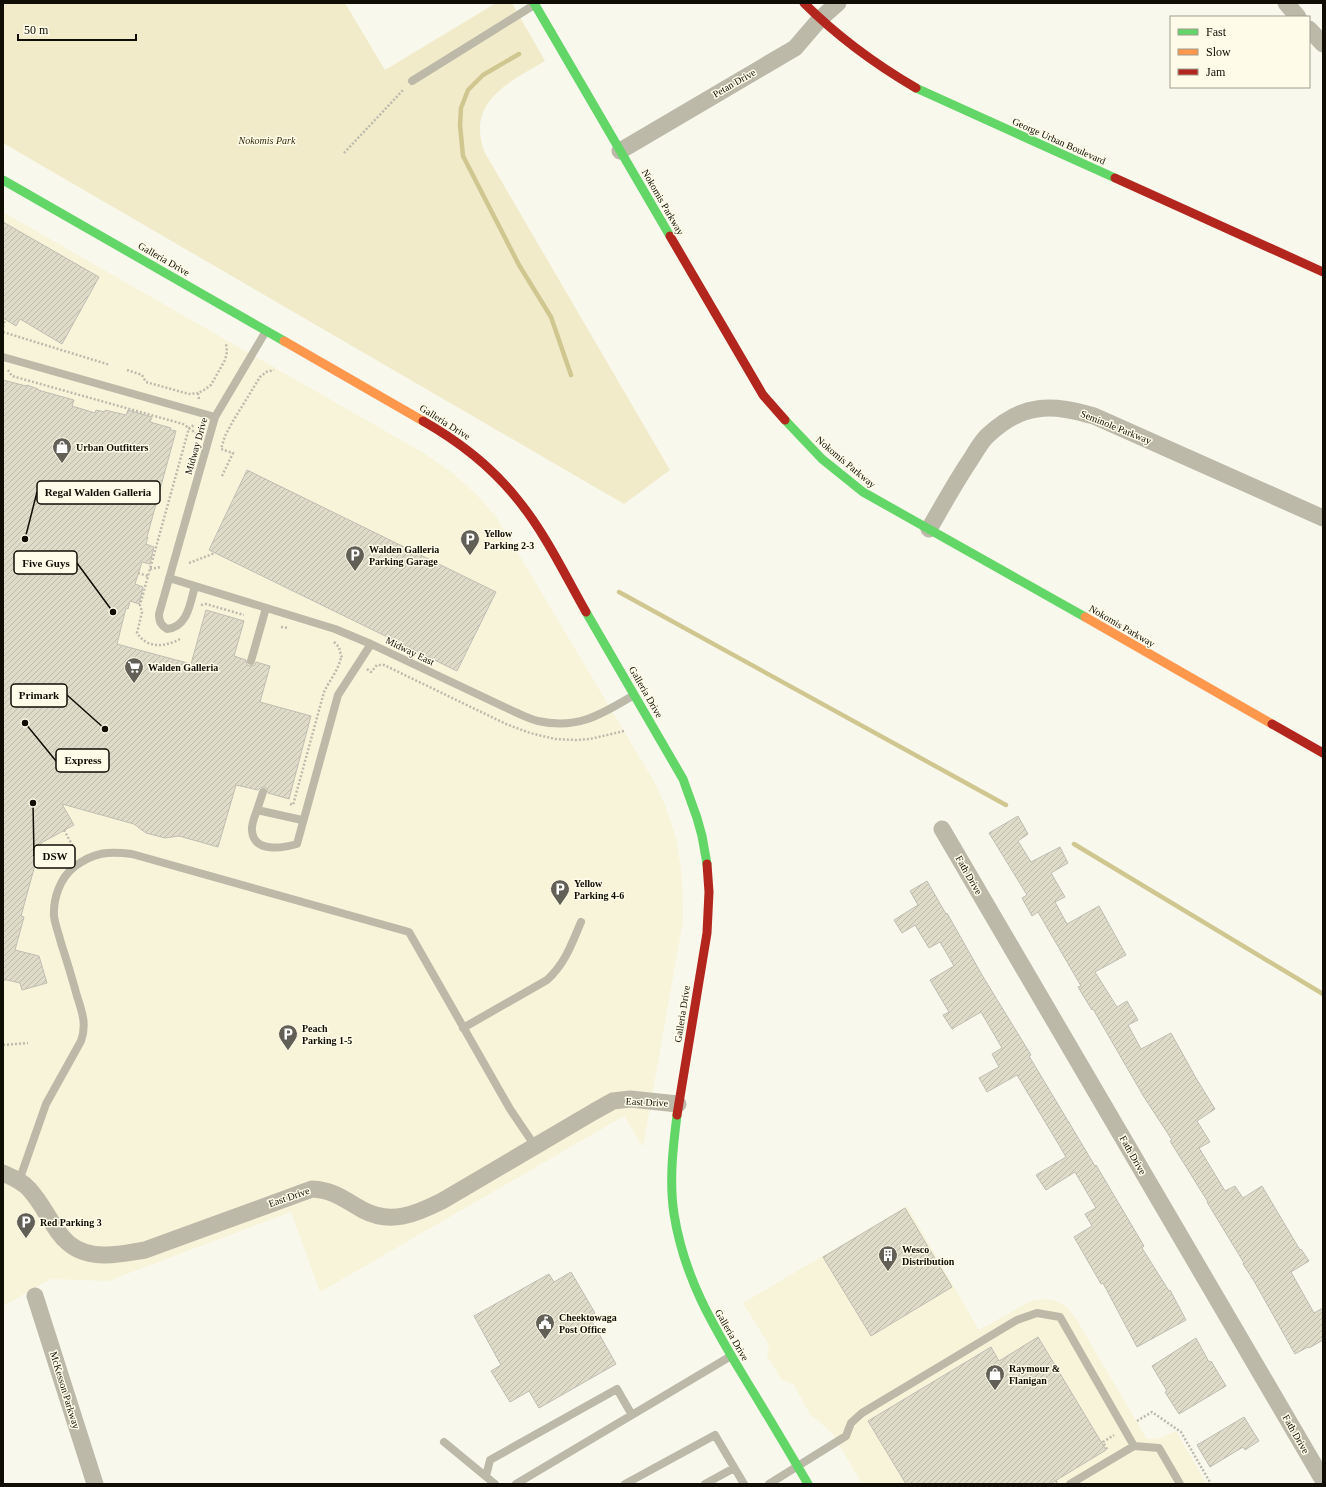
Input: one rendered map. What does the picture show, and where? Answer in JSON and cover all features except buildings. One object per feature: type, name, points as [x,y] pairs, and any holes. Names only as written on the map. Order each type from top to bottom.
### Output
[{"type":"street","name":"George Urban Boulevard","points":[[804,3],[855,50],[886,72],[919,90],[1323,272]]},
{"type":"street","name":"Petan Drive","points":[[620,151],[795,48],[820,19],[838,3]]},
{"type":"street","points":[[1286,3],[1297,16]]},
{"type":"street","name":"Nokomis Parkway","points":[[534,4],[759,388],[798,435],[826,462],[862,491],[888,507],[1323,754]]},
{"type":"street","points":[[1310,29],[1323,44]]},
{"type":"street","name":"Galleria Drive","points":[[3,180],[448,435],[470,451],[489,468],[527,512],[684,779],[704,841],[708,868],[709,905],[707,933],[678,1104],[672,1169],[672,1198],[679,1243],[685,1264],[696,1292],[808,1484]]},
{"type":"street","name":"Seminole Parkway","points":[[929,529],[956,481],[986,437],[1001,424],[1020,414],[1036,409],[1053,408],[1076,411],[1094,416],[1323,518]]},
{"type":"street","name":"Fath Drive","points":[[942,829],[1323,1480]]},
{"type":"street","name":"East Drive","points":[[3,1173],[19,1181],[29,1189],[62,1237],[74,1247],[86,1252],[105,1256],[146,1250],[312,1189],[324,1190],[340,1196],[371,1213],[386,1217],[402,1217],[420,1212],[442,1201],[613,1101],[630,1099],[678,1104]]},
{"type":"street","name":"McKesson Parkway","points":[[36,1296],[95,1484]]},
{"type":"lane","points":[[412,81],[534,4]]},
{"type":"lane","name":"Midway Drive","points":[[194,586],[188,608],[181,625],[173,629],[167,629],[162,626],[159,621],[159,614],[215,417],[266,330]]},
{"type":"lane","points":[[3,357],[215,417]]},
{"type":"lane","name":"Midway East","points":[[169,578],[335,629],[371,644],[515,712],[538,721],[562,724],[580,722],[595,717],[635,694]]},
{"type":"lane","points":[[251,661],[266,608]]},
{"type":"lane","points":[[263,792],[252,825],[252,831],[256,841],[266,847],[273,848],[283,848],[297,844],[302,820],[338,695],[371,644]]},
{"type":"lane","points":[[257,810],[302,820]]},
{"type":"lane","points":[[19,1181],[46,1104],[81,1040],[84,1031],[82,1011],[54,916],[55,904],[60,886],[72,869],[91,856],[113,852],[132,854],[409,932],[510,1109],[535,1146]]},
{"type":"lane","points":[[464,1028],[547,980],[554,974],[568,952],[581,922]]},
{"type":"lane","points":[[769,1484],[846,1436],[851,1423],[862,1413],[1017,1320],[1037,1313],[1060,1317],[1134,1446]]},
{"type":"lane","points":[[516,1484],[732,1355]]},
{"type":"lane","points":[[486,1476],[490,1460],[617,1389],[632,1415]]},
{"type":"lane","points":[[625,1484],[715,1436],[744,1484]]},
{"type":"lane","points":[[444,1442],[495,1484]]},
{"type":"lane","points":[[1070,1484],[1134,1446],[1159,1448],[1180,1484]]},
{"type":"lane","points":[[705,1484],[734,1468]]},
{"type":"path","points":[[344,153],[412,81]]},
{"type":"path","points":[[3,327],[5,319]]},
{"type":"path","points":[[3,332],[110,365]]},
{"type":"path","points":[[127,370],[142,374],[146,382],[189,394],[198,393],[211,385],[225,360],[227,352],[226,342]]},
{"type":"path","points":[[3,367],[7,368],[12,376],[183,424],[197,434]]},
{"type":"path","points":[[222,476],[233,453],[221,448],[228,430],[260,377],[266,372],[274,370]]},
{"type":"path","points":[[198,393],[198,399]]},
{"type":"path","points":[[189,563],[215,553]]},
{"type":"path","points":[[150,569],[162,567]]},
{"type":"path","points":[[138,574],[148,576]]},
{"type":"path","points":[[286,803],[292,805],[324,692],[330,678],[343,657],[339,647],[330,640]]},
{"type":"path","points":[[64,830],[76,850]]},
{"type":"path","points":[[3,1044],[28,1044]]},
{"type":"path","points":[[1137,1421],[1152,1412],[1181,1432],[1211,1484]]},
{"type":"shaded area","points":[[3,212],[422,452],[450,471],[476,494],[497,518],[655,783],[665,805],[676,838],[681,868],[683,921],[643,1147],[624,1116],[320,1292],[291,1212],[108,1281],[51,1279],[3,1306]]},
{"type":"shaded area","points":[[907,1206],[979,1330],[1031,1301],[1045,1299],[1056,1301],[1067,1307],[1075,1317],[1147,1439],[1161,1438],[1176,1431],[1207,1484],[862,1484],[832,1433],[810,1414],[793,1384],[782,1380],[767,1356],[769,1345],[743,1303]]},
{"type":"green space","name":"Nokomis Park","points":[[3,3],[345,3],[385,70],[496,3],[512,3],[545,61],[505,86],[494,96],[486,107],[481,120],[480,135],[485,153],[670,470],[624,504],[3,143]]},
{"type":"waterway","points":[[519,54],[483,75],[468,90],[461,108],[460,125],[463,156],[519,265],[551,317],[571,375]]},
{"type":"waterway","points":[[619,592],[1006,805]]},
{"type":"waterway","points":[[1074,844],[1323,994]]},
{"type":"traffic: fast","points":[[534,3],[670,236]]},
{"type":"traffic: fast","points":[[916,88],[1115,178]]},
{"type":"traffic: fast","points":[[3,180],[284,341]]},
{"type":"traffic: fast","points":[[785,420],[822,459],[863,492],[1085,617]]},
{"type":"traffic: fast","points":[[586,612],[683,779],[697,818],[707,864]]},
{"type":"traffic: fast","points":[[677,1115],[672,1177],[674,1214],[685,1259],[692,1279],[710,1319],[808,1484]]},
{"type":"traffic: slow","points":[[284,341],[423,421]]},
{"type":"traffic: slow","points":[[1085,617],[1272,724]]},
{"type":"traffic: jam","points":[[804,3],[857,49],[916,88]]},
{"type":"traffic: jam","points":[[1115,178],[1323,272]]},
{"type":"traffic: jam","points":[[670,236],[763,395],[785,420]]},
{"type":"traffic: jam","points":[[423,421],[475,456],[508,488],[537,526],[586,612]]},
{"type":"traffic: jam","points":[[1272,724],[1323,753]]},
{"type":"traffic: jam","points":[[677,1115],[707,933],[709,892],[707,864]]},
{"type":"place","name":"Urban Outfitters","points":[[62,464]]},
{"type":"place","name":"Regal Walden Galleria","points":[[25,539]]},
{"type":"place","name":"Yellow Parking 2-3","points":[[470,556]]},
{"type":"place","name":"Walden Galleria Parking Garage","points":[[355,572]]},
{"type":"place","name":"Five Guys","points":[[113,612]]},
{"type":"place","name":"Walden Galleria","points":[[134,684]]},
{"type":"place","name":"Express","points":[[25,723]]},
{"type":"place","name":"Primark","points":[[105,729]]},
{"type":"place","name":"DSW","points":[[33,803]]},
{"type":"place","name":"Yellow Parking 4-6","points":[[560,906]]},
{"type":"place","name":"Peach Parking 1-5","points":[[288,1051]]},
{"type":"place","name":"Red Parking 3","points":[[26,1239]]},
{"type":"place","name":"Wesco Distribution","points":[[888,1272]]},
{"type":"place","name":"Cheektowaga Post Office","points":[[545,1340]]},
{"type":"place","name":"Raymour & Flanigan","points":[[995,1391]]}]
